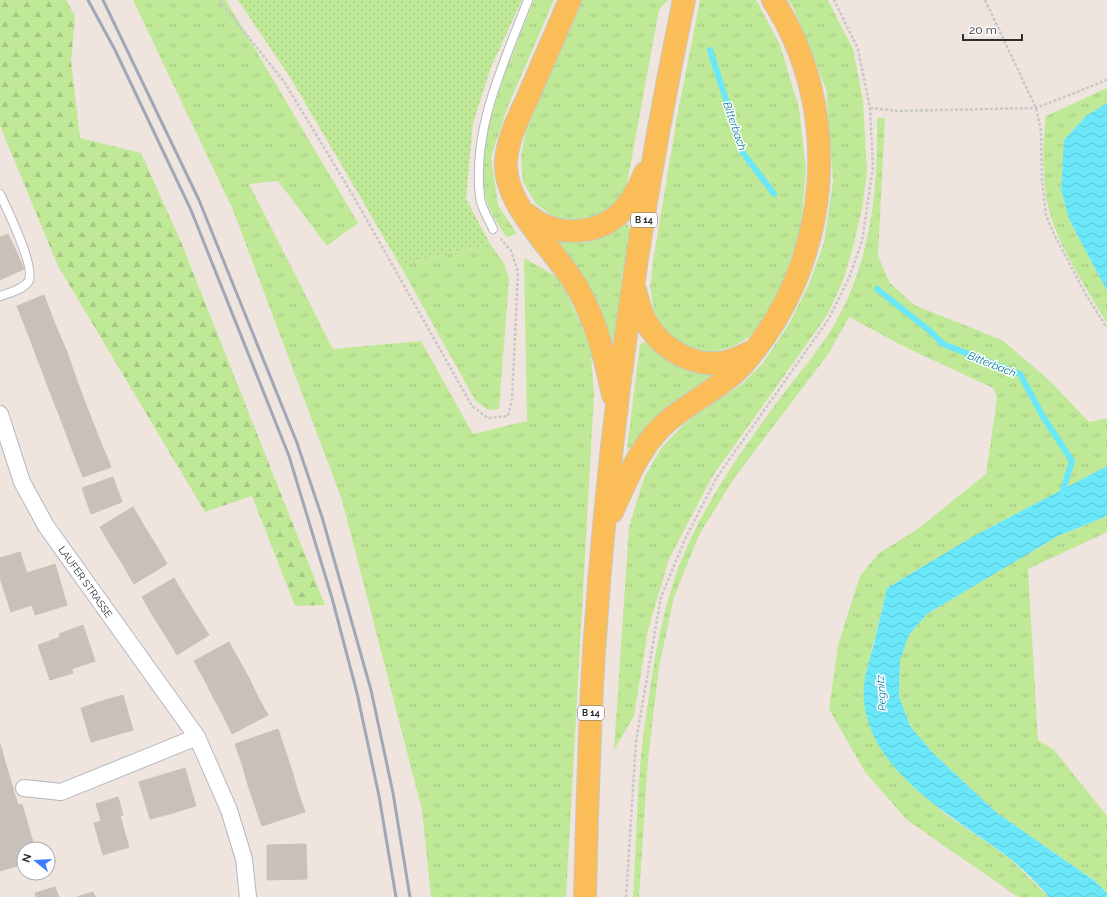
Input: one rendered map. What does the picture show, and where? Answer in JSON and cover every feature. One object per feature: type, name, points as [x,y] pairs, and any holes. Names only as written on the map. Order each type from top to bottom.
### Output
[{"type":"main road","points":[[570,0],[509,146],[506,160],[507,176],[515,201],[565,268],[588,308],[604,353],[617,410]]},
{"type":"main road","name":"B 14","points":[[585,897],[588,774],[594,652],[604,529],[617,410],[633,286],[654,154],[684,0]]},
{"type":"main road","points":[[604,529],[639,455],[668,421],[729,378],[755,350],[782,309],[802,266],[814,219],[820,171],[818,123],[808,76],[791,31],[773,0]]},
{"type":"main road","points":[[521,209],[534,220],[548,227],[564,231],[580,231],[596,228],[623,210],[632,197],[654,154]]},
{"type":"main road","points":[[633,286],[644,319],[662,342],[672,351],[699,361],[712,363],[728,361],[755,350]]},
{"type":"street","name":"LAUFER STRASSE","points":[[0,414],[22,482],[46,526],[197,737],[229,810],[244,859],[248,897]]},
{"type":"street","points":[[24,788],[61,792],[197,737]]},
{"type":"lane","points":[[493,229],[480,199],[480,163],[485,119],[528,0]]},
{"type":"lane","points":[[0,194],[28,260],[31,272],[28,282],[21,287],[0,296]]},
{"type":"path","points":[[219,0],[285,82],[355,199],[472,406],[488,418],[508,416],[512,399],[518,272],[511,251],[493,229]]},
{"type":"path","points":[[626,897],[636,741],[661,597],[686,537],[717,477],[828,320],[849,278],[862,241],[873,166],[870,108],[858,49],[834,0]]},
{"type":"path","points":[[985,0],[1036,108],[1042,131],[1042,180],[1046,215],[1052,232],[1086,294],[1107,328]]},
{"type":"path","points":[[870,108],[898,111],[1036,108],[1107,80]]},
{"type":"green space","points":[[0,0],[66,0],[75,16],[71,61],[80,138],[141,153],[181,242],[325,605],[295,606],[252,496],[205,512],[58,266],[0,126]]},
{"type":"green space","points":[[133,0],[226,0],[358,223],[327,246],[278,181],[249,184],[333,349],[421,341],[473,434],[527,421],[524,258],[559,278],[590,342],[594,394],[566,897],[431,897],[422,810],[342,500],[233,210]]},
{"type":"green space","points":[[238,0],[522,0],[491,67],[473,123],[466,199],[490,244],[400,265],[290,77]]},
{"type":"green space","points":[[534,0],[554,0],[508,106],[491,157],[498,205],[517,234],[507,237],[499,226],[488,204],[484,191],[482,170],[490,121],[498,94]]},
{"type":"green space","points":[[581,0],[668,0],[659,10],[627,184],[617,204],[607,214],[571,223],[551,215],[536,204],[523,182],[521,155],[526,131]]},
{"type":"green space","points":[[700,0],[756,0],[758,3],[780,45],[799,108],[806,169],[801,227],[783,282],[765,317],[751,336],[732,347],[713,352],[687,350],[668,337],[655,317],[650,287],[677,117]]},
{"type":"green space","points":[[788,0],[828,0],[853,49],[863,100],[867,171],[862,209],[844,278],[828,314],[712,477],[669,559],[648,630],[634,716],[614,750],[629,527],[644,478],[662,447],[686,422],[742,384],[763,363],[789,324],[809,284],[824,243],[833,181],[826,89],[793,7]]},
{"type":"green space","points":[[1107,88],[1107,103],[1086,116],[1064,140],[1061,190],[1069,219],[1107,291],[1107,323],[1076,271],[1056,231],[1048,206],[1046,194],[1043,153],[1046,116]]},
{"type":"green space","points":[[877,118],[885,118],[878,256],[890,283],[914,305],[1002,340],[1049,380],[1089,422],[1107,418],[1107,466],[972,537],[887,588],[866,674],[864,700],[897,769],[944,813],[1009,858],[1049,897],[1018,897],[907,820],[865,772],[829,709],[838,645],[860,576],[879,553],[915,531],[986,474],[997,398],[993,388],[905,347],[849,317],[829,353],[735,477],[700,533],[674,597],[659,667],[648,760],[639,897],[633,897],[643,738],[658,646],[671,591],[683,555],[722,481],[784,393],[828,335],[851,291],[866,243],[871,219],[876,169]]},
{"type":"green space","points":[[628,224],[631,235],[615,342],[607,339],[554,240],[581,243],[589,242]]},
{"type":"green space","points":[[490,244],[504,263],[509,279],[499,409],[488,410],[475,400],[400,265]]},
{"type":"green space","points":[[647,341],[716,373],[715,379],[632,450],[627,448],[640,344]]},
{"type":"green space","points":[[1107,516],[1107,532],[1028,569],[1038,740],[1054,750],[1107,816],[1107,893],[1095,881],[997,813],[932,752],[910,726],[899,696],[900,660],[909,635],[927,614],[1058,536]]},
{"type":"water","points":[[1107,103],[1107,291],[1069,219],[1061,190],[1064,140],[1086,116]]},
{"type":"water","name":"Pegnitz","points":[[1107,466],[1107,516],[1058,536],[927,614],[909,635],[900,660],[899,696],[910,726],[932,752],[997,813],[1095,881],[1107,893],[1107,897],[1049,897],[1040,886],[1013,861],[941,809],[899,772],[882,751],[870,727],[864,701],[865,679],[887,588],[972,537]]},
{"type":"building","points":[[8,234],[16,251],[0,259],[0,237]]},
{"type":"building","points":[[16,251],[24,269],[0,280],[0,259]]},
{"type":"building","points":[[44,295],[55,324],[28,334],[17,306]]},
{"type":"building","points":[[55,324],[67,352],[39,363],[28,334]]},
{"type":"building","points":[[67,352],[77,381],[50,392],[39,363]]},
{"type":"building","points":[[77,381],[88,410],[61,420],[50,392]]},
{"type":"building","points":[[88,410],[99,438],[72,449],[61,420]]},
{"type":"building","points":[[99,438],[111,467],[83,477],[72,449]]},
{"type":"building","points":[[113,477],[122,502],[91,514],[82,488]]},
{"type":"building","points":[[133,507],[144,526],[111,546],[100,527]]},
{"type":"building","points":[[144,526],[156,545],[123,565],[111,546]]},
{"type":"building","points":[[156,545],[167,564],[134,584],[123,565]]},
{"type":"building","points":[[20,552],[27,573],[55,564],[67,605],[35,615],[32,605],[11,612],[0,578],[0,558]]},
{"type":"building","points":[[174,578],[185,597],[153,616],[142,597]]},
{"type":"building","points":[[185,597],[197,616],[165,635],[153,616]]},
{"type":"building","points":[[197,616],[209,635],[177,655],[165,635]]},
{"type":"building","points":[[83,625],[95,661],[71,669],[59,634]]},
{"type":"building","points":[[61,637],[73,673],[50,680],[38,645]]},
{"type":"building","points":[[229,642],[239,660],[204,679],[194,661]]},
{"type":"building","points":[[239,660],[249,678],[213,697],[204,679]]},
{"type":"building","points":[[249,678],[258,697],[223,715],[213,697]]},
{"type":"building","points":[[123,695],[133,730],[112,736],[102,701]]},
{"type":"building","points":[[258,697],[268,715],[232,734],[223,715]]},
{"type":"building","points":[[102,701],[112,736],[91,742],[81,708]]},
{"type":"building","points":[[278,729],[285,750],[242,764],[235,744]]},
{"type":"building","points":[[0,744],[6,765],[0,767]]},
{"type":"building","points":[[285,750],[292,771],[248,785],[242,764]]},
{"type":"building","points":[[6,765],[18,805],[0,810],[0,767]]},
{"type":"building","points":[[185,768],[196,806],[173,813],[162,775]]},
{"type":"building","points":[[292,771],[298,792],[255,806],[248,785]]},
{"type":"building","points":[[162,775],[173,813],[150,819],[139,782]]},
{"type":"building","points":[[298,792],[305,812],[262,826],[255,806]]},
{"type":"building","points":[[118,797],[123,815],[101,821],[96,804]]},
{"type":"building","points":[[22,804],[33,841],[16,841],[16,866],[0,871],[0,810]]},
{"type":"building","points":[[120,816],[129,847],[103,855],[94,823]]},
{"type":"building","points":[[306,844],[307,879],[267,880],[267,845]]},
{"type":"building","points":[[55,887],[59,897],[36,897],[35,893]]},
{"type":"building","points":[[93,892],[95,897],[77,897]]},
{"type":"waterway","name":"Bitterbach","points":[[710,50],[743,153],[774,194]]},
{"type":"waterway","name":"Bitterbach","points":[[877,289],[930,331],[943,344],[1020,374],[1042,415],[1072,461],[1061,496]]},
{"type":"railway","points":[[88,0],[115,50],[191,210],[289,456],[332,598],[357,693],[379,796],[396,897]]},
{"type":"railway","points":[[103,0],[199,200],[297,443],[322,517],[371,690],[393,793],[410,897]]}]
